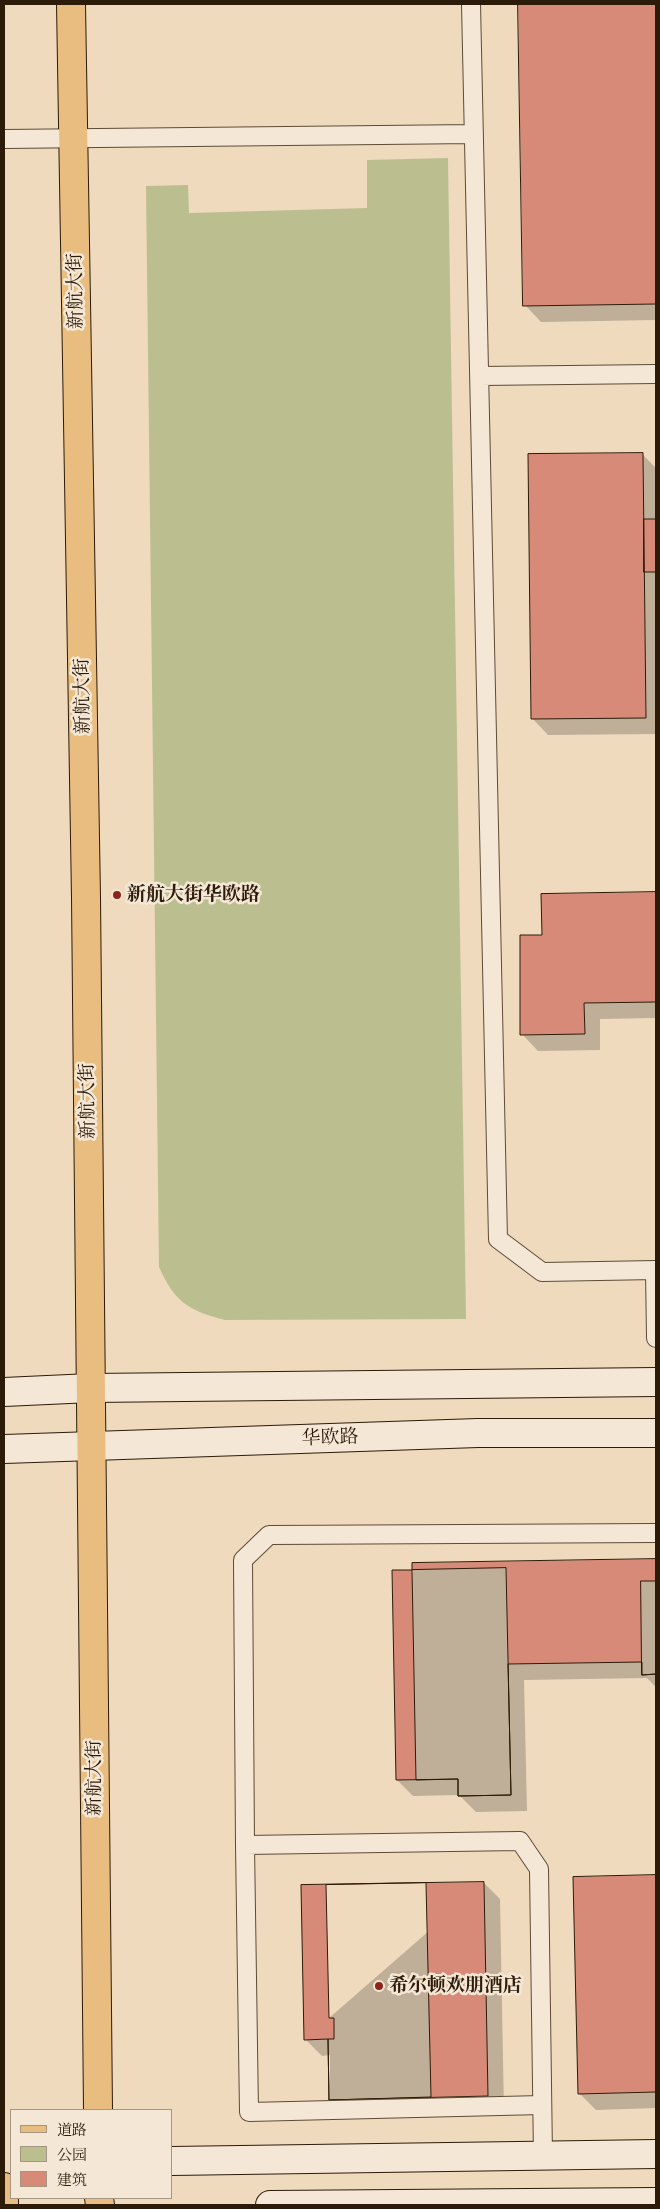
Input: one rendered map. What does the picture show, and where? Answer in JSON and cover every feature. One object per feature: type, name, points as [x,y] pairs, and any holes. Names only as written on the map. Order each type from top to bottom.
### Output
[{"type":"main road","name":"新航大街","points":[[70,4],[86,887],[90,1388],[93,1446],[98,2109]]},
{"type":"main road","points":[[4,1392],[90,1388],[656,1382]]},
{"type":"main road","name":"华欧路","points":[[4,1450],[478,1433],[656,1433]]},
{"type":"main road","points":[[172,2161],[656,2154]]},
{"type":"main road","points":[[4,2187],[4,2205]]},
{"type":"main road","points":[[270,2205],[656,2202]]},
{"type":"lane","points":[[471,4],[498,1239],[542,1272],[656,1270],[656,1338]]},
{"type":"lane","points":[[4,138],[474,134]]},
{"type":"lane","points":[[480,376],[656,374]]},
{"type":"lane","points":[[542,2105],[249,2112],[243,1560],[268,1535],[656,1534]]},
{"type":"lane","points":[[245,1845],[520,1841],[539,1869],[543,2156]]},
{"type":"green space","points":[[448,158],[466,1319],[225,1320],[201,1312],[184,1303],[171,1289],[159,1267],[146,186],[188,185],[189,213],[367,208],[367,160]]},
{"type":"building","points":[[518,4],[656,4],[656,304],[523,306]]},
{"type":"building","points":[[643,453],[646,718],[531,719],[528,454]]},
{"type":"building","points":[[644,519],[656,519],[656,572],[644,572]]},
{"type":"building","points":[[656,892],[656,1002],[584,1003],[585,1034],[520,1035],[520,935],[542,935],[541,894]]},
{"type":"building","points":[[656,1559],[656,1674],[642,1675],[642,1662],[508,1664],[511,1795],[458,1796],[458,1779],[396,1780],[392,1570],[412,1570],[412,1563]]},
{"type":"building","points":[[506,1568],[511,1795],[458,1796],[458,1779],[416,1780],[412,1570]]},
{"type":"building","points":[[641,1581],[656,1581],[656,1674],[642,1675]]},
{"type":"building","points":[[656,1875],[656,2092],[578,2094],[573,1877]]},
{"type":"building","points":[[484,1882],[488,2096],[329,2100],[328,2039],[304,2040],[301,1885]]},
{"type":"building","points":[[426,1883],[431,2097],[329,2100],[328,2039],[334,2039],[334,2018],[329,2018],[326,1885]]},
{"type":"place","name":"新航大街华欧路","points":[[117,895]]},
{"type":"place","name":"希尔顿欢朋酒店","points":[[379,1986]]}]
